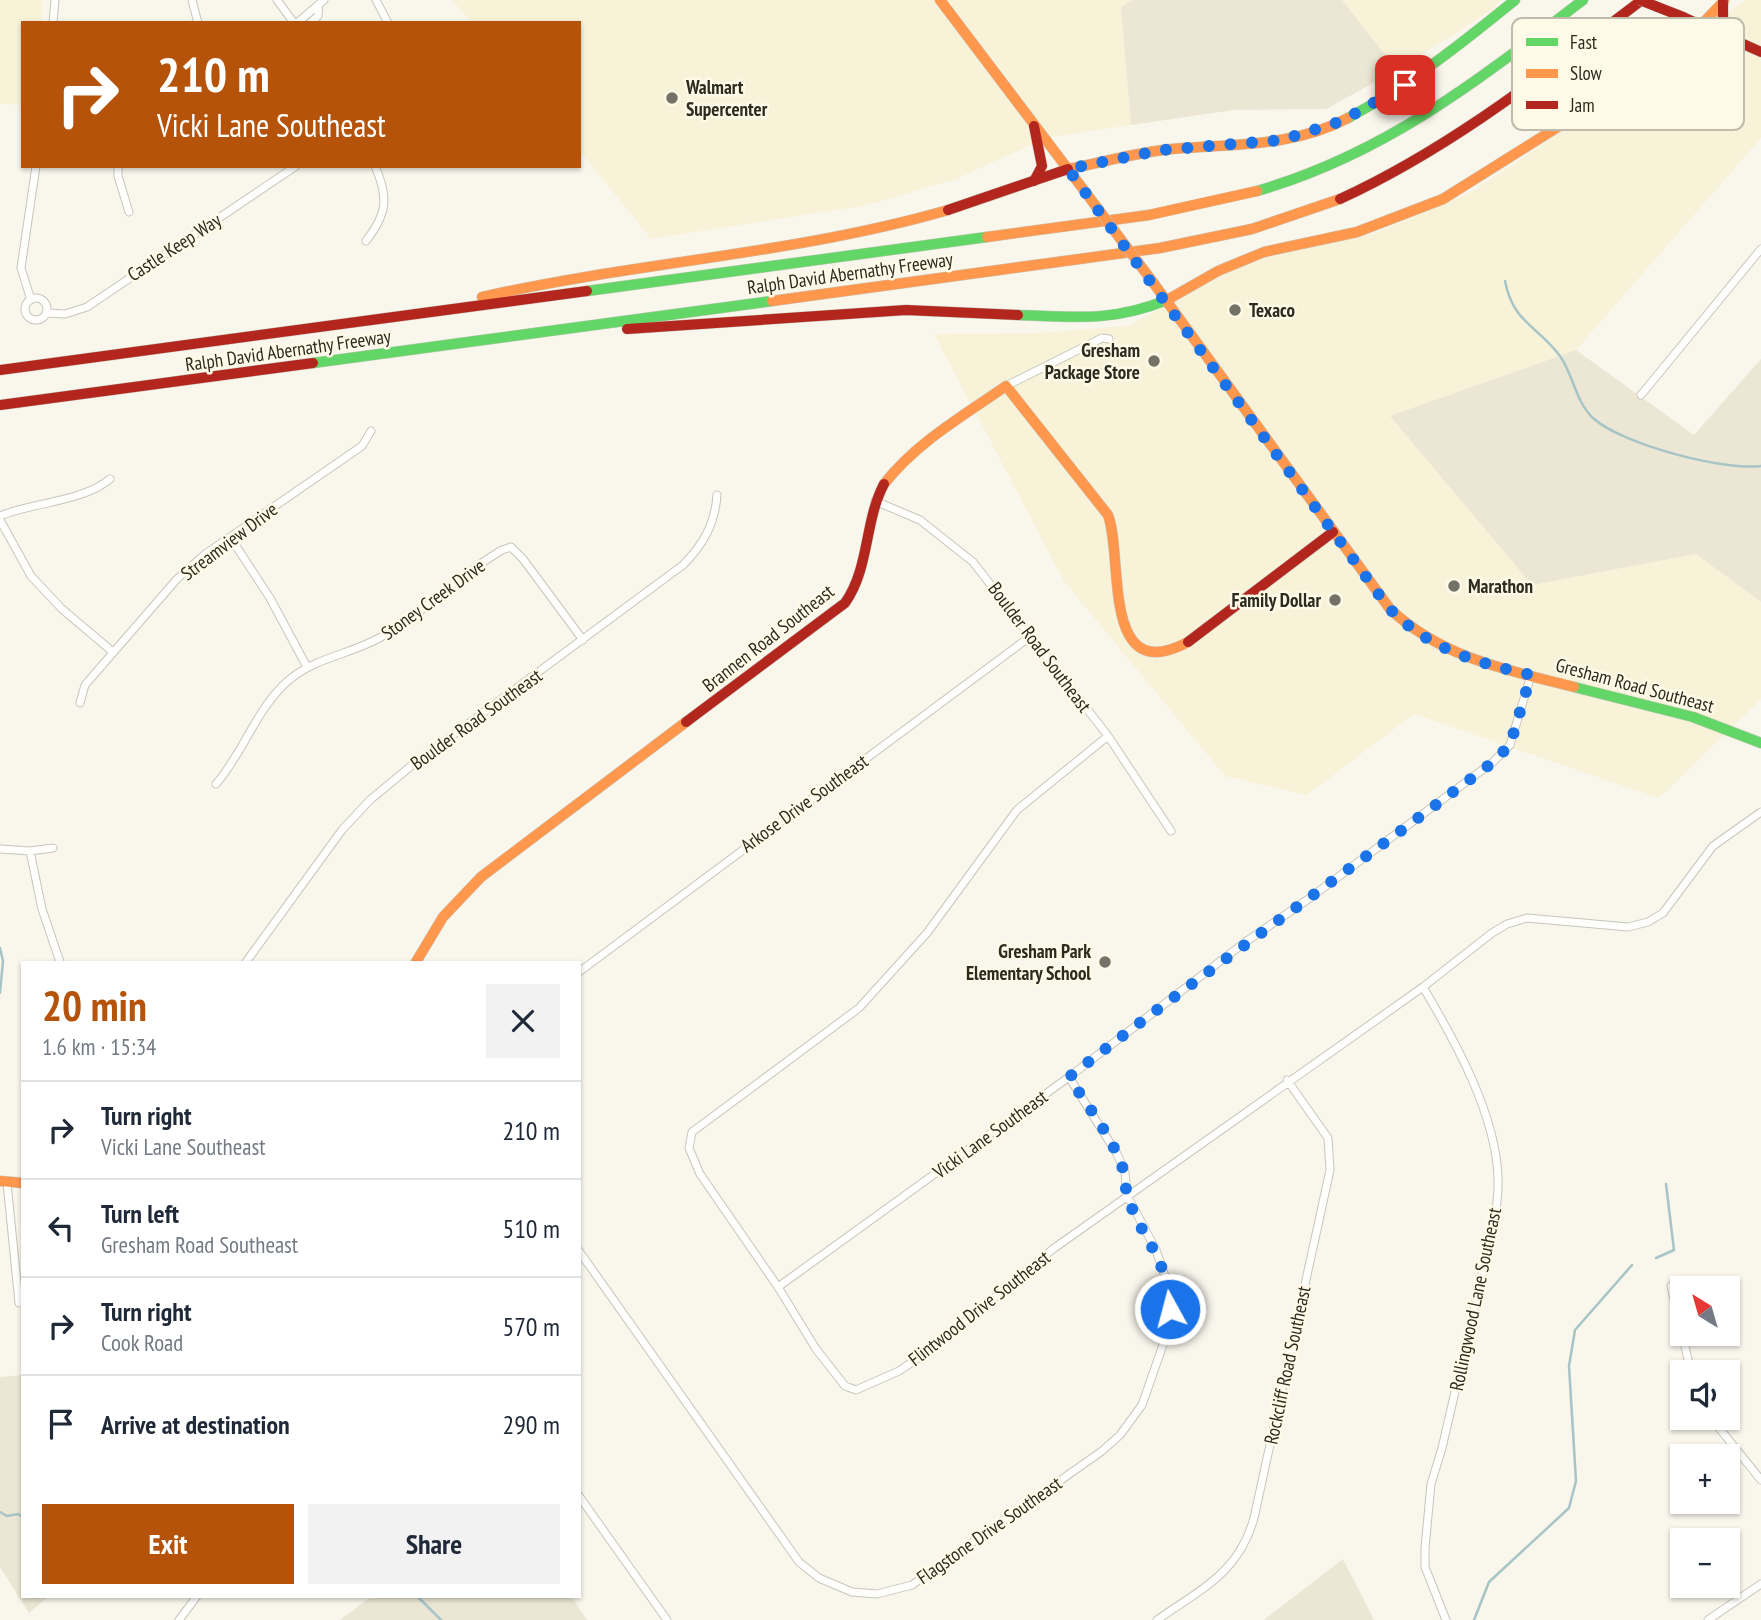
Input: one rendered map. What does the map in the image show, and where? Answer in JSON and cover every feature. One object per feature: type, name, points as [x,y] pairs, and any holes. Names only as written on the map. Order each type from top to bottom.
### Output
[{"type":"main road","name":"Gresham Road Southeast","points":[[940,0],[1167,300],[1388,607],[1418,635],[1443,650],[1473,661],[1693,717],[1761,743]]},
{"type":"main road","points":[[399,316],[540,284],[879,230],[1068,169],[1162,150],[1262,144],[1307,134],[1342,121],[1387,97],[1441,60],[1515,0]]},
{"type":"main road","name":"Ralph David Abernathy Freeway","points":[[1559,18],[1583,0]]},
{"type":"main road","points":[[1641,0],[1689,18]]},
{"type":"main road","name":"Ralph David Abernathy Freeway","points":[[1616,18],[1641,0]]},
{"type":"main road","points":[[1708,18],[1724,1]]},
{"type":"main road","points":[[1744,43],[1761,52]]},
{"type":"main road","name":"Ralph David Abernathy Freeway","points":[[0,370],[1121,219],[1237,198],[1341,162],[1433,111],[1512,53]]},
{"type":"main road","name":"Ralph David Abernathy Freeway","points":[[0,405],[1160,248],[1273,223],[1341,199],[1424,156],[1512,93]]},
{"type":"main road","points":[[1031,183],[1039,176],[1042,166],[1034,126]]},
{"type":"main road","points":[[498,339],[906,310],[1103,318],[1135,313],[1167,300],[1218,271],[1264,251],[1357,232],[1443,199],[1552,130]]},
{"type":"main road","points":[[1006,386],[1105,508],[1116,543],[1120,609],[1124,627],[1134,642],[1144,648],[1172,651],[1188,642],[1333,532]]},
{"type":"main road","name":"Brannen Road Southeast","points":[[417,961],[443,917],[481,877],[845,603],[860,578],[875,501],[883,483],[904,460],[1006,386]]},
{"type":"street","points":[[53,21],[55,0]]},
{"type":"street","points":[[192,0],[197,21]]},
{"type":"street","points":[[277,0],[294,21]]},
{"type":"street","points":[[376,0],[387,21]]},
{"type":"street","points":[[298,21],[322,2]]},
{"type":"street","points":[[312,21],[318,16],[322,2]]},
{"type":"street","points":[[31,300],[43,301],[47,313],[41,319],[31,318],[26,309],[31,300],[21,268],[36,168]]},
{"type":"street","points":[[118,168],[129,212]]},
{"type":"street","name":"Castle Keep Way","points":[[47,313],[65,314],[87,307],[293,168]]},
{"type":"street","points":[[366,241],[382,221],[385,200],[376,168]]},
{"type":"street","points":[[1641,395],[1761,249]]},
{"type":"street","name":"Brannen Road Southeast","points":[[1006,386],[1102,338],[1109,339]]},
{"type":"street","name":"Streamview Drive","points":[[80,703],[85,685],[177,579],[230,537],[362,446],[371,431]]},
{"type":"street","points":[[110,479],[97,489],[23,507],[0,518],[39,585],[113,652]]},
{"type":"street","name":"Boulder Road Southeast","points":[[247,961],[342,830],[370,800],[411,766],[683,565],[694,554],[716,516],[717,495]]},
{"type":"street","name":"Boulder Road Southeast","points":[[875,501],[920,520],[962,550],[1108,736],[1171,831]]},
{"type":"street","points":[[230,537],[270,598],[307,667]]},
{"type":"street","name":"Stoney Creek Drive","points":[[216,784],[233,765],[272,697],[307,667],[380,638],[511,544],[583,640]]},
{"type":"street","name":"Arkose Drive Southeast","points":[[581,971],[1031,636]]},
{"type":"street","name":"Vicki Lane Southeast","points":[[778,1287],[1069,1077],[1244,943],[1307,901],[1493,762],[1510,745],[1531,675]]},
{"type":"street","name":"Flintwood Drive Southeast","points":[[1108,736],[1017,810],[927,933],[859,1008],[692,1132],[689,1148],[700,1174],[778,1287],[816,1349],[845,1386],[856,1390],[899,1371],[936,1346],[1053,1250],[1287,1080],[1423,987],[1474,944],[1507,924],[1527,918],[1628,928],[1648,922],[1663,914],[1713,846],[1761,812]]},
{"type":"street","points":[[0,849],[30,851],[53,848]]},
{"type":"street","points":[[30,851],[42,909],[60,961]]},
{"type":"street","name":"Rollingwood Lane Southeast","points":[[1423,987],[1453,1038],[1475,1088],[1488,1129],[1498,1178],[1495,1220],[1442,1448],[1431,1484],[1425,1567],[1446,1620]]},
{"type":"street","name":"Flagstone Drive Southeast","points":[[581,1254],[799,1562],[819,1578],[841,1589],[865,1593],[889,1592],[923,1580],[1102,1451],[1120,1435],[1142,1405],[1165,1339],[1169,1297],[1161,1261],[1127,1195],[1125,1172],[1117,1154],[1069,1077]]},
{"type":"street","name":"Rockcliff Road Southeast","points":[[1157,1620],[1230,1567],[1247,1541],[1254,1518],[1330,1170],[1328,1138],[1287,1080]]},
{"type":"street","points":[[4,1182],[19,1303]]},
{"type":"street","points":[[1721,1430],[1761,1480]]},
{"type":"street","points":[[581,1499],[667,1620]]},
{"type":"street","points":[[1708,1620],[1761,1584]]},
{"type":"street","points":[[179,1620],[196,1598]]},
{"type":"shaded area","points":[[0,0],[42,0],[41,21],[21,21],[21,105],[0,104]]},
{"type":"shaded area","points":[[452,0],[1132,0],[1121,8],[1131,125],[1046,138],[956,179],[868,205],[651,239],[581,152],[581,21],[470,21]]},
{"type":"shaded area","points":[[1132,0],[1342,0],[1397,70],[1326,109],[1234,110],[1131,125],[1121,7]]},
{"type":"shaded area","points":[[1342,0],[1500,0],[1493,9],[1397,70]]},
{"type":"shaded area","points":[[1745,0],[1761,0],[1761,138],[1576,350],[1391,416],[1532,585],[1696,554],[1761,602],[1761,699],[1659,798],[1414,714],[1307,795],[1225,776],[1064,581],[934,334],[1038,333],[1127,326],[1243,265],[1303,247],[1373,234],[1475,190],[1563,130],[1744,130],[1744,18],[1721,18]]},
{"type":"shaded area","points":[[1576,350],[1694,435],[1761,359],[1761,602],[1696,554],[1532,585],[1390,416]]},
{"type":"shaded area","points":[[21,1375],[21,1598],[47,1598],[29,1613],[0,1567],[0,1377]]},
{"type":"shaded area","points":[[1343,1559],[1374,1620],[1264,1620]]},
{"type":"shaded area","points":[[369,1598],[572,1598],[587,1620],[340,1620]]},
{"type":"waterway","points":[[1505,281],[1514,306],[1560,356],[1582,404],[1593,418],[1626,437],[1673,454],[1723,464],[1761,466]]},
{"type":"waterway","points":[[0,948],[3,961],[0,993]]},
{"type":"waterway","points":[[1656,1258],[1674,1250],[1666,1184]]},
{"type":"waterway","points":[[1474,1620],[1489,1582],[1569,1508],[1576,1481],[1569,1366],[1575,1330],[1632,1265]]},
{"type":"waterway","points":[[0,1512],[7,1516],[21,1516]]},
{"type":"waterway","points":[[419,1598],[441,1620]]},
{"type":"traffic: fast","points":[[1348,118],[1413,78],[1515,0]]},
{"type":"traffic: fast","points":[[1559,18],[1583,0]]},
{"type":"traffic: fast","points":[[1257,191],[1347,157],[1389,135],[1429,112],[1512,53]]},
{"type":"traffic: fast","points":[[587,291],[987,237]]},
{"type":"traffic: fast","points":[[1018,315],[1111,315],[1167,300]]},
{"type":"traffic: fast","points":[[313,363],[772,301]]},
{"type":"traffic: fast","points":[[1574,687],[1693,717],[1761,743]]},
{"type":"traffic: slow","points":[[940,0],[1086,193]]},
{"type":"traffic: slow","points":[[1708,18],[1724,1]]},
{"type":"traffic: slow","points":[[1068,169],[1163,150],[1281,140],[1326,128],[1348,118]]},
{"type":"traffic: slow","points":[[1167,300],[1218,271],[1264,252],[1357,232],[1443,199],[1553,130]]},
{"type":"traffic: slow","points":[[987,237],[1149,215],[1257,191]]},
{"type":"traffic: slow","points":[[1086,193],[1152,281]]},
{"type":"traffic: slow","points":[[772,301],[1160,248],[1252,229],[1340,199]]},
{"type":"traffic: slow","points":[[482,297],[598,275],[833,237],[948,210]]},
{"type":"traffic: slow","points":[[1152,281],[1390,609],[1410,626],[1453,651],[1500,668],[1574,687]]},
{"type":"traffic: slow","points":[[884,484],[926,442],[1006,386],[1108,515],[1121,612],[1128,634],[1141,648],[1160,652],[1188,642]]},
{"type":"traffic: slow","points":[[417,961],[443,917],[481,877],[686,722]]},
{"type":"traffic: slow","points":[[0,1181],[21,1183]]},
{"type":"traffic: jam","points":[[1640,0],[1683,17]]},
{"type":"traffic: jam","points":[[1618,18],[1642,0]]},
{"type":"traffic: jam","points":[[1723,2],[1723,18]]},
{"type":"traffic: jam","points":[[1744,44],[1761,52]]},
{"type":"traffic: jam","points":[[1340,199],[1420,157],[1512,97]]},
{"type":"traffic: jam","points":[[1034,126],[1042,166],[1034,181]]},
{"type":"traffic: jam","points":[[948,210],[1068,169]]},
{"type":"traffic: jam","points":[[0,370],[587,291]]},
{"type":"traffic: jam","points":[[627,329],[906,310],[1018,315]]},
{"type":"traffic: jam","points":[[0,405],[313,363]]},
{"type":"traffic: jam","points":[[686,722],[845,603],[859,575],[873,514],[884,484]]},
{"type":"traffic: jam","points":[[1188,642],[1333,532]]},
{"type":"place","name":"Walmart Supercenter","points":[[672,98]]},
{"type":"place","name":"Texaco","points":[[1235,310]]},
{"type":"place","name":"Gresham Package Store","points":[[1154,361]]},
{"type":"place","name":"Marathon","points":[[1454,586]]},
{"type":"place","name":"Family Dollar","points":[[1335,600]]},
{"type":"place","name":"Gresham Park Elementary School","points":[[1105,962]]},
{"type":"route","points":[[1170,1309],[1165,1273],[1127,1195],[1125,1172],[1117,1154],[1069,1077],[1244,943],[1307,901],[1493,762],[1510,745],[1531,675],[1473,661],[1443,650],[1396,616],[1380,598],[1167,300],[1068,169],[1162,150],[1262,144],[1307,134],[1342,121],[1405,85]]}]
